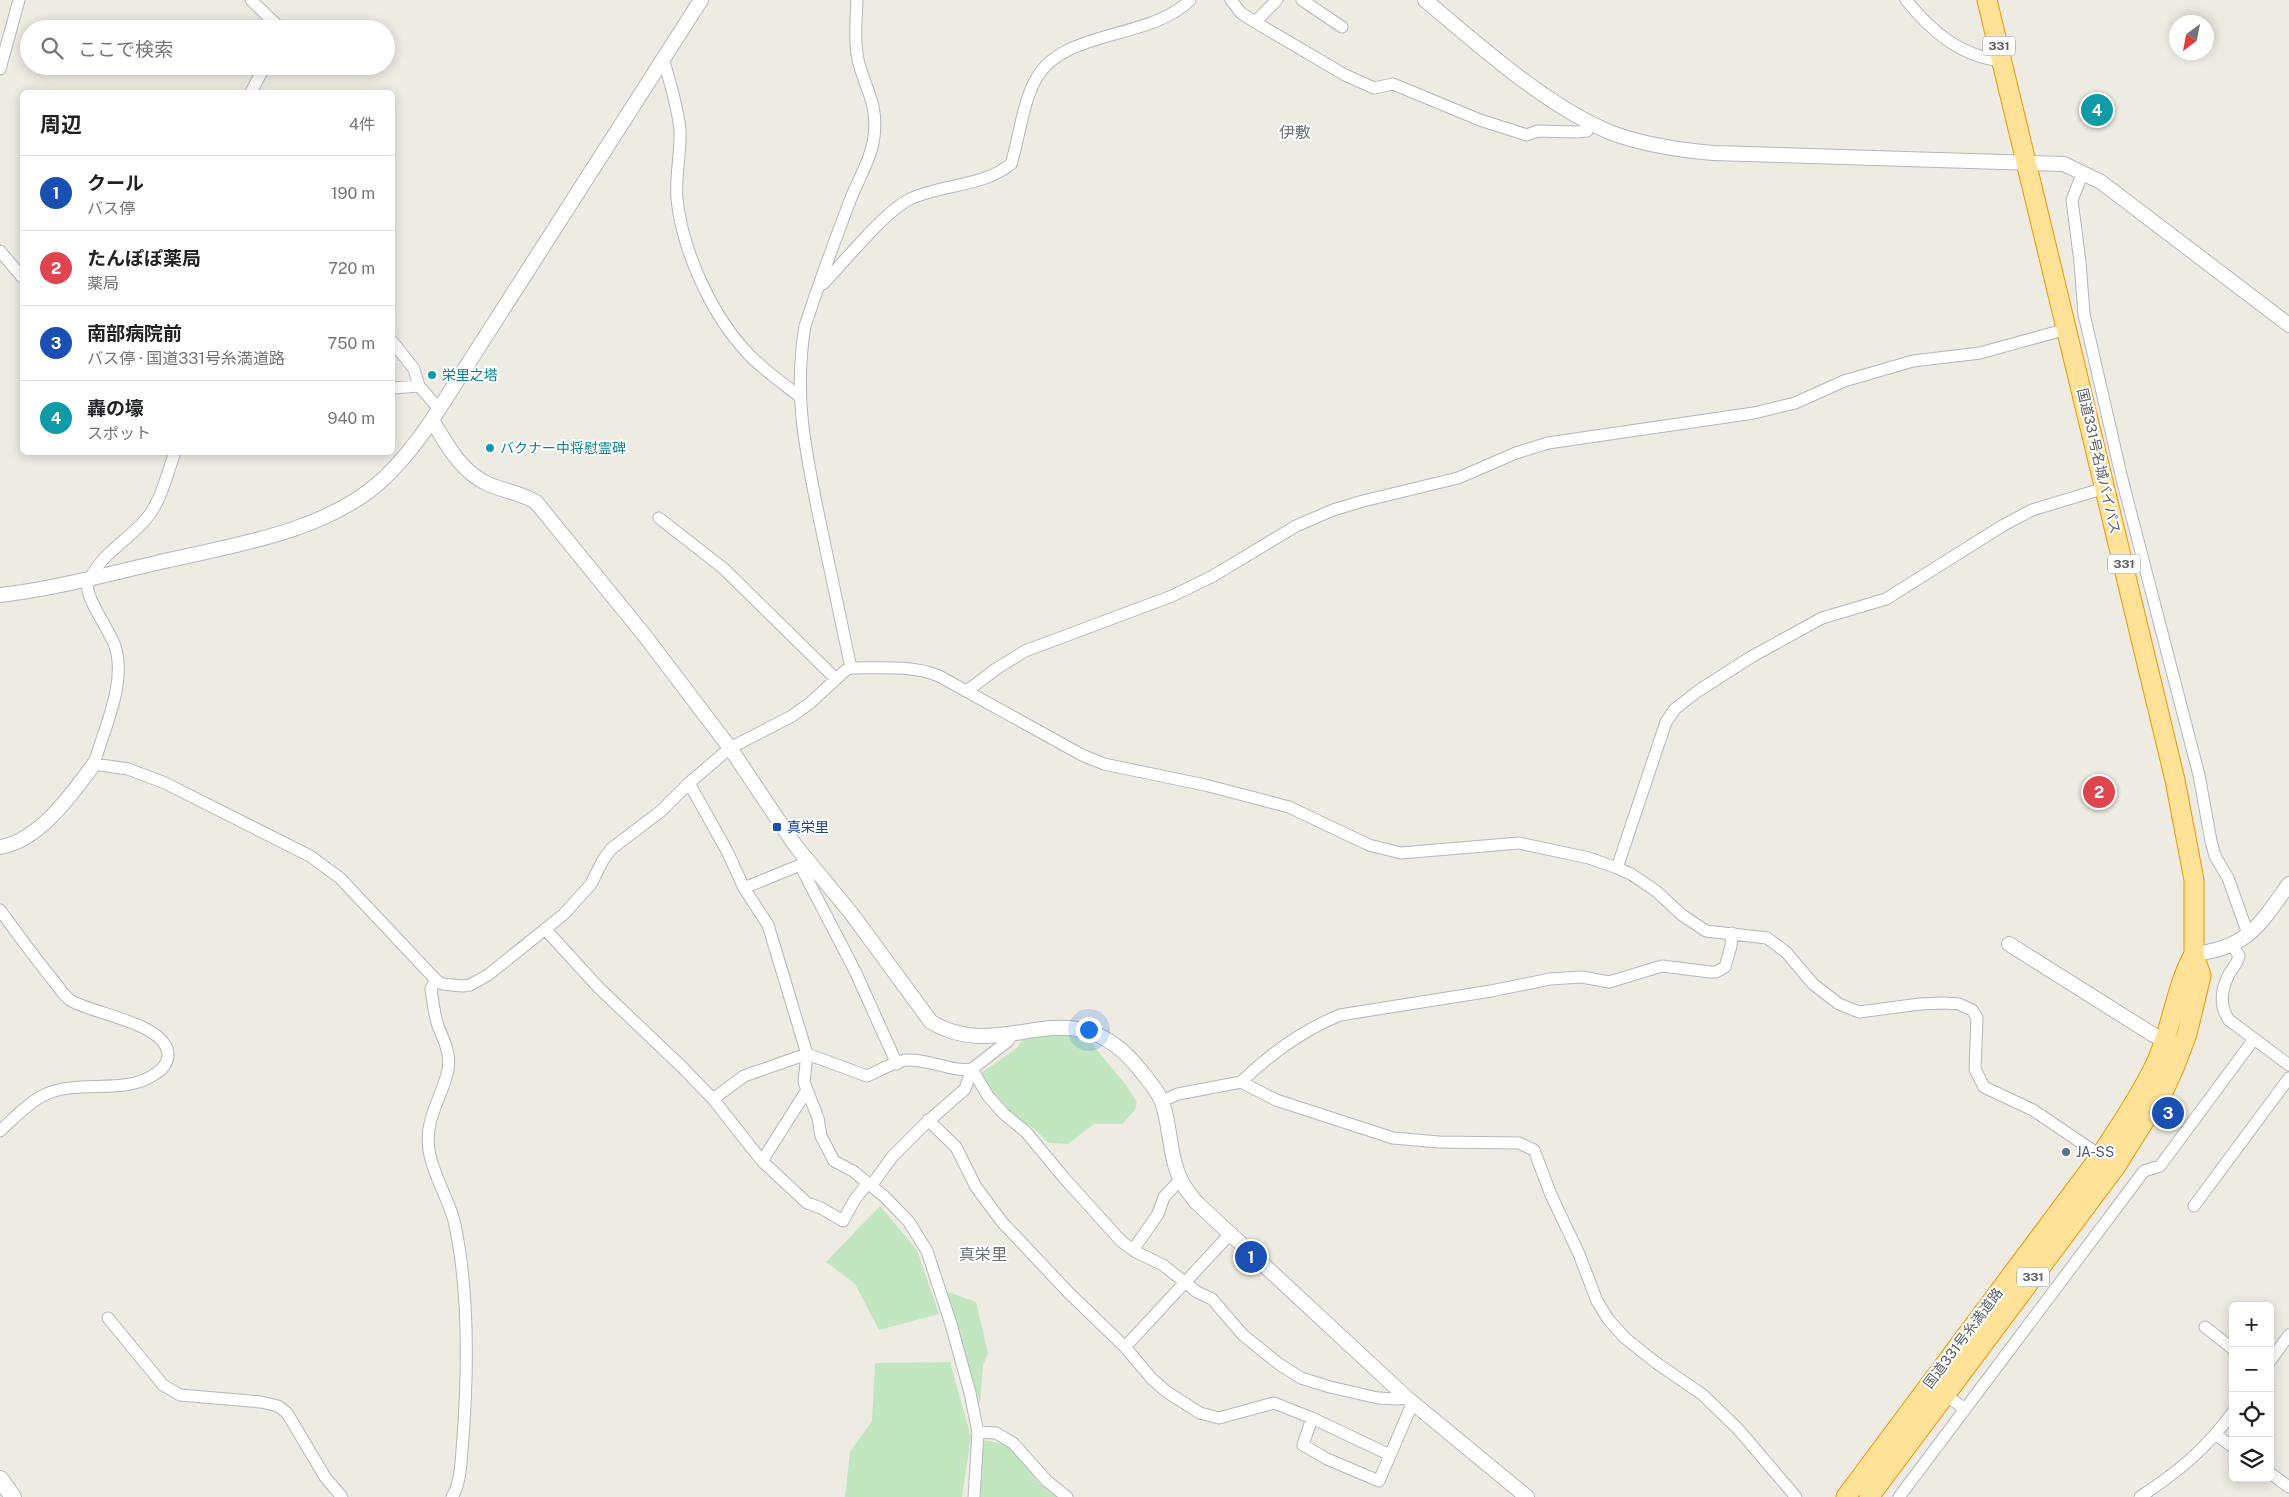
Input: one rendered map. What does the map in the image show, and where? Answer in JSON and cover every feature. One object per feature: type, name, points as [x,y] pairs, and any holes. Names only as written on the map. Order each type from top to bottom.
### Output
[{"type":"highway","name":"国道331号名城バイパス","points":[[1987,0],[2028,162],[2175,780],[2191,856],[2195,902],[2194,954]]},
{"type":"highway","name":"国道331号糸満道路","points":[[1846,1497],[2100,1155],[2140,1094],[2156,1062],[2164,1041],[2181,980],[2194,954]]},
{"type":"highway","name":"国道331号糸満道路","points":[[1869,1497],[1944,1394],[2011,1326],[2166,1088],[2182,1048],[2201,976],[2194,954]]},
{"type":"main road","points":[[0,1479],[13,1497]]},
{"type":"street","points":[[0,69],[19,0]]},
{"type":"street","points":[[251,0],[272,20]]},
{"type":"street","points":[[0,595],[37,590],[91,578],[242,543],[287,530],[328,515],[380,482],[415,446],[436,415],[701,0]]},
{"type":"street","points":[[852,668],[802,438],[800,396],[801,347],[805,326],[874,139],[875,116],[870,90],[859,64],[856,43],[858,0]]},
{"type":"street","points":[[820,287],[882,222],[902,204],[924,194],[978,180],[999,172],[1011,164],[1030,90],[1048,62],[1065,51],[1161,19],[1190,0]]},
{"type":"street","points":[[1231,0],[1241,13],[1255,22],[1345,75],[1374,88],[1393,84],[1480,120],[1527,135],[1537,131],[1576,132],[1587,130],[1589,122]]},
{"type":"street","points":[[1255,22],[1277,0]]},
{"type":"street","points":[[1302,0],[1342,27]]},
{"type":"street","points":[[1425,0],[1532,87],[1589,122],[1613,133],[1684,150],[2064,164],[2101,182],[2289,325]]},
{"type":"street","points":[[1906,0],[1916,12],[1954,46],[1968,52],[2002,61]]},
{"type":"street","points":[[663,57],[677,110],[680,131],[677,197],[686,242],[705,289],[741,347],[758,364],[800,396]]},
{"type":"street","points":[[252,90],[260,75]]},
{"type":"street","points":[[2083,172],[2072,200],[2084,314],[2140,546],[2199,775],[2215,856],[2228,878],[2248,934]]},
{"type":"street","points":[[0,251],[20,274]]},
{"type":"street","points":[[967,691],[1026,651],[1172,596],[1213,576],[1296,526],[1333,510],[1458,478],[1516,453],[1548,443],[1754,413],[1795,403],[1844,382],[1913,361],[1980,353],[2067,329]]},
{"type":"street","points":[[395,345],[414,369],[419,386],[436,415],[453,455],[467,470],[488,484],[527,497],[536,502],[645,636],[730,748],[802,861],[897,1064]]},
{"type":"street","points":[[395,388],[419,386]]},
{"type":"street","points":[[0,847],[18,843],[35,832],[81,782],[94,764],[108,719],[118,667],[114,644],[89,595],[88,585],[100,564],[146,519],[159,497],[174,455]]},
{"type":"street","points":[[1617,868],[1666,722],[1675,709],[1690,697],[1751,657],[1822,618],[1886,599],[1940,567],[2002,526],[2032,510],[2105,488]]},
{"type":"street","points":[[659,518],[723,568],[836,678]]},
{"type":"street","points":[[2120,551],[2140,546]]},
{"type":"street","points":[[94,764],[128,769],[165,783],[310,856],[346,884],[436,980],[452,986],[470,985],[478,982],[513,957],[576,903],[591,884],[611,849],[662,811],[689,783],[730,748],[792,716],[810,704],[836,678],[852,668],[899,668],[928,672],[967,691],[1082,755],[1104,764],[1205,785],[1289,807],[1369,845],[1402,852],[1519,843],[1589,858],[1617,868],[1631,874],[1656,891],[1682,915],[1706,931],[1767,938],[1786,952],[1813,984],[1839,1004],[1859,1012],[1920,1004],[1959,1004],[1972,1010],[1977,1018],[1975,1069],[1984,1087],[2033,1110],[2116,1166]]},
{"type":"street","points":[[689,783],[727,851],[744,888],[768,925],[807,1054],[804,1082],[818,1118],[821,1136],[834,1161],[853,1171],[909,1222],[927,1251],[954,1332],[978,1432],[974,1497]]},
{"type":"street","points":[[744,888],[802,861]]},
{"type":"street","points":[[802,861],[851,913],[899,981],[931,1022],[943,1030],[984,1037],[1045,1028],[1070,1027],[1089,1031],[1107,1039],[1125,1053],[1162,1101],[1180,1180],[1196,1202],[1410,1400],[1527,1497]]},
{"type":"street","points":[[2194,954],[2216,952],[2233,946],[2260,923],[2289,884]]},
{"type":"street","points":[[0,910],[69,999],[86,1008],[139,1025],[164,1044],[168,1052],[167,1061],[160,1071],[139,1083],[87,1086],[44,1095],[0,1131]]},
{"type":"street","points":[[545,929],[598,988],[681,1066],[713,1100],[762,1161],[807,1203],[821,1208],[843,1221],[855,1198],[869,1185],[892,1157],[928,1120],[965,1089],[972,1069]]},
{"type":"street","points":[[1162,1101],[1178,1094],[1241,1082],[1262,1062],[1280,1049],[1324,1022],[1340,1015],[1491,991],[1550,979],[1582,977],[1609,982],[1662,966],[1716,972],[1725,966],[1731,946],[1732,934]]},
{"type":"street","points":[[2009,944],[2164,1041],[2182,1048]]},
{"type":"street","points":[[2233,946],[2238,956],[2229,976],[2221,1002],[2222,1011],[2229,1020],[2289,1065]]},
{"type":"street","points":[[436,980],[430,989],[438,1026],[445,1039],[449,1057],[448,1070],[429,1124],[428,1149],[435,1176],[455,1223],[462,1270],[465,1344],[461,1460],[456,1490],[452,1497]]},
{"type":"street","points":[[713,1100],[744,1076],[807,1054],[867,1076],[906,1060],[933,1063],[959,1071],[972,1069],[1008,1041],[1013,1034]]},
{"type":"street","points":[[1899,1497],[1965,1409],[2011,1326],[2144,1170],[2160,1166],[2254,1039]]},
{"type":"street","points":[[972,1069],[988,1096],[1004,1114],[1026,1132],[1065,1179],[1122,1241],[1133,1250],[1163,1266],[1197,1292],[1212,1299],[1243,1335],[1279,1364],[1301,1378],[1330,1388],[1378,1398],[1410,1400]]},
{"type":"street","points":[[2194,1206],[2289,1078]]},
{"type":"street","points":[[1241,1082],[1276,1100],[1393,1138],[1439,1142],[1519,1143],[1534,1150],[1551,1195],[1579,1254],[1597,1301],[1608,1319],[1625,1338],[1654,1362],[1703,1395],[1738,1429],[1796,1497]]},
{"type":"street","points":[[762,1161],[807,1090]]},
{"type":"street","points":[[928,1120],[956,1147],[976,1187],[1002,1222],[1125,1347],[1152,1379],[1167,1392],[1210,1417],[1219,1418],[1274,1403],[1312,1418],[1390,1455]]},
{"type":"street","points":[[1133,1250],[1158,1214],[1164,1198],[1180,1180]]},
{"type":"street","points":[[1125,1347],[1230,1234]]},
{"type":"street","points":[[108,1318],[163,1384],[180,1395],[261,1402],[278,1406],[287,1413],[326,1476],[342,1497]]},
{"type":"street","points":[[2205,1327],[2230,1347]]},
{"type":"street","points":[[2274,1356],[2289,1335]]},
{"type":"street","points":[[1944,1394],[1965,1409]]},
{"type":"street","points":[[1312,1418],[1303,1445],[1328,1459],[1379,1481],[1410,1400]]},
{"type":"street","points":[[2140,1497],[2179,1471],[2216,1435],[2229,1417]]},
{"type":"street","points":[[978,1432],[996,1433],[1013,1443],[1046,1481],[1067,1497]]},
{"type":"street","points":[[2216,1435],[2229,1444]]},
{"type":"street","points":[[2274,1476],[2289,1487]]},
{"type":"green space","points":[[1031,1036],[1085,1036],[1093,1042],[1095,1048],[1126,1085],[1137,1102],[1135,1110],[1122,1124],[1094,1124],[1068,1144],[1049,1143],[1033,1128],[1006,1112],[981,1079],[981,1073],[1017,1048],[1022,1040]]},
{"type":"green space","points":[[880,1206],[917,1250],[939,1314],[879,1330],[855,1284],[826,1262]]},
{"type":"green space","points":[[945,1291],[976,1302],[988,1353],[983,1365],[980,1403],[968,1369]]},
{"type":"green space","points":[[950,1362],[971,1437],[962,1497],[845,1497],[850,1452],[872,1421],[875,1363]]},
{"type":"green space","points":[[983,1440],[1009,1445],[1040,1484],[1060,1497],[977,1497]]},
{"type":"place","name":"轟の壕","points":[[2097,110]]},
{"type":"place","name":"栄里之塔","points":[[432,375]]},
{"type":"place","name":"バクナー中将慰霊碑","points":[[490,448]]},
{"type":"place","name":"たんぽぽ薬局","points":[[2099,792]]},
{"type":"place","name":"真栄里","points":[[777,827]]},
{"type":"place","name":"南部病院前","points":[[2168,1113]]},
{"type":"place","name":"JA-SS","points":[[2066,1152]]},
{"type":"place","name":"クール","points":[[1251,1257]]},
{"type":"district","name":"伊敷","points":[[1295,132]]},
{"type":"district","name":"真栄里","points":[[983,1254]]}]
